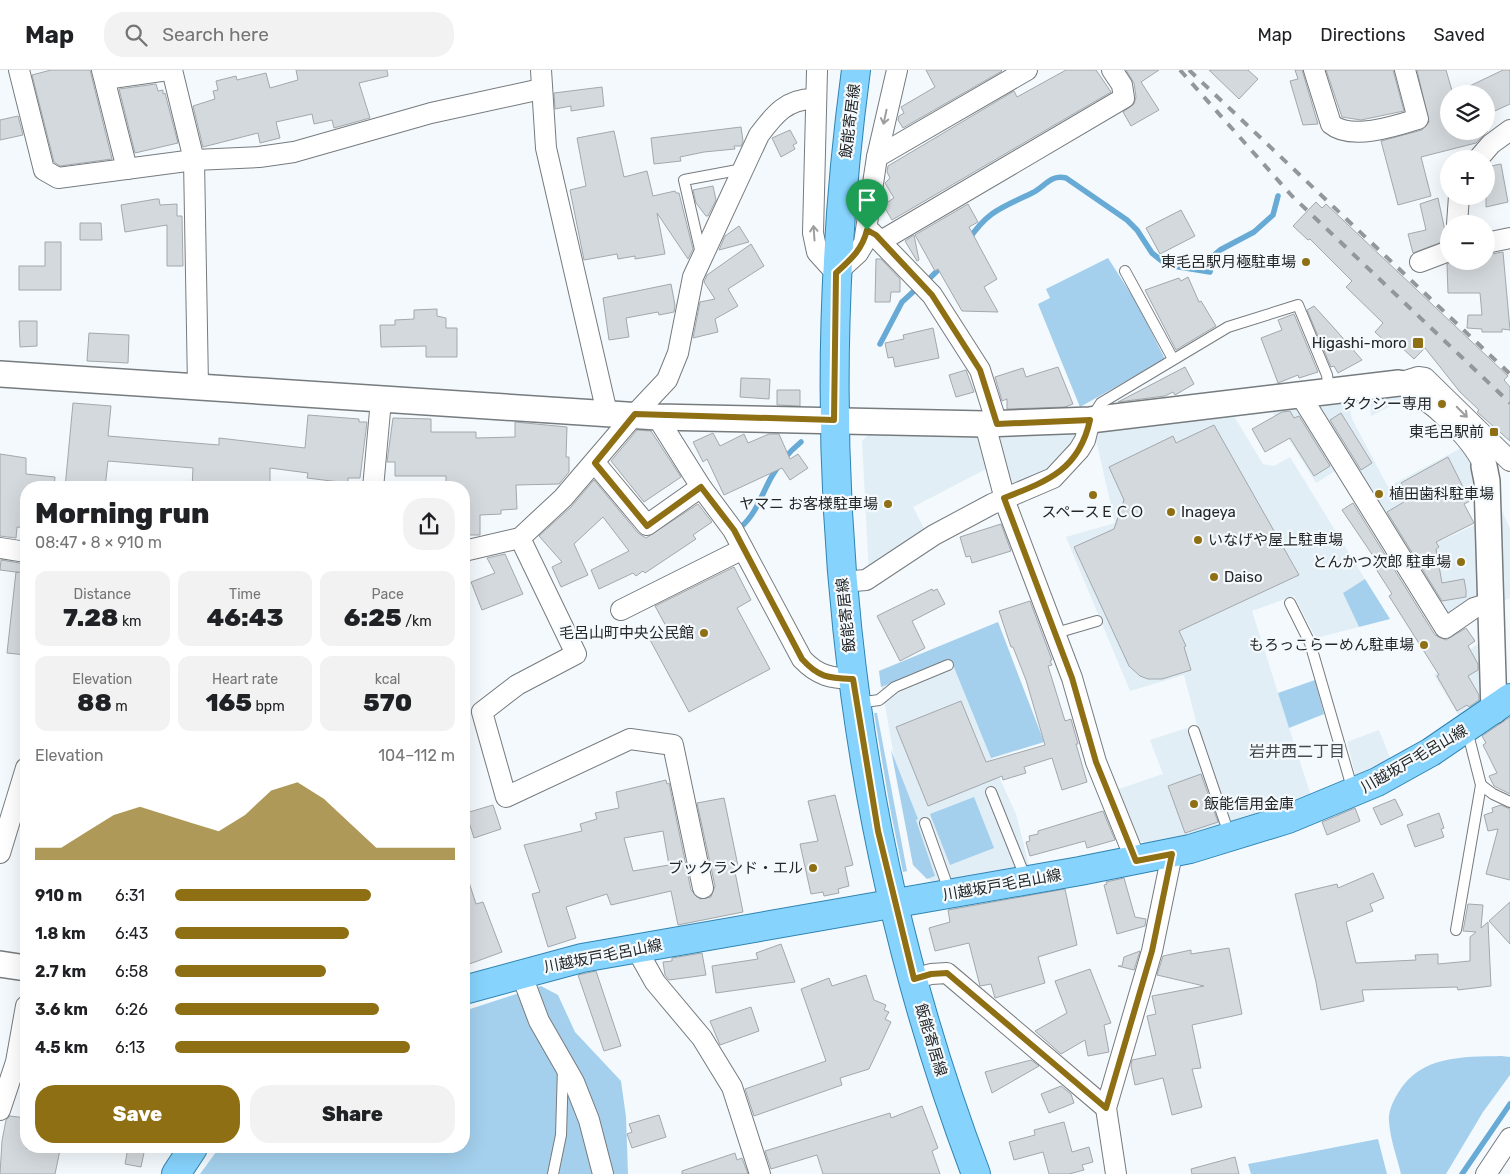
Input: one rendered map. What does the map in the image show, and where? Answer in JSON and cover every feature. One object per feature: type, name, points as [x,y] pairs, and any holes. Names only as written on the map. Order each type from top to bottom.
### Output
[{"type":"main road","name":"飯能寄居線","points":[[856,70],[847,143],[836,273],[834,420],[842,582],[854,691],[878,831],[894,904],[933,1049],[976,1174]]},
{"type":"main road","name":"川越坂戸毛呂山線","points":[[470,988],[582,958],[637,950],[1172,854],[1288,819],[1353,794],[1401,770],[1467,729],[1502,704]]},
{"type":"main road","points":[[176,1174],[190,1153]]},
{"type":"street","points":[[19,70],[44,170],[58,178],[194,160],[259,157],[294,152],[541,80],[546,148],[607,414]]},
{"type":"street","points":[[127,169],[103,75],[170,70],[194,160],[198,386]]},
{"type":"street","points":[[817,70],[813,233],[817,252],[836,273],[874,235],[1124,98],[1122,85],[1112,70]]},
{"type":"street","points":[[897,70],[877,157],[874,235],[932,295],[980,370],[1004,498],[1056,633],[1096,762],[1136,861]]},
{"type":"street","points":[[877,157],[1027,70]]},
{"type":"street","points":[[1314,70],[1331,124],[1337,129],[1376,131],[1418,119],[1404,70]]},
{"type":"street","points":[[470,550],[520,538],[563,498],[595,463],[646,416],[667,380],[678,353],[689,291],[759,135],[774,115],[790,102],[815,99]]},
{"type":"street","points":[[1486,150],[1510,130]]},
{"type":"street","points":[[1495,240],[1510,238]]},
{"type":"street","points":[[1420,262],[1440,254]]},
{"type":"street","points":[[0,374],[646,416],[991,424],[1090,420],[1329,389],[1399,382],[1418,377],[1425,378],[1510,461]]},
{"type":"street","points":[[1399,382],[1415,392],[1469,441],[1484,466],[1487,481],[1490,603],[1502,704]]},
{"type":"street","points":[[1299,394],[1445,628],[1474,608],[1490,603]]},
{"type":"street","points":[[374,481],[381,400]]},
{"type":"street","points":[[646,416],[734,530],[802,659],[812,670],[854,691]]},
{"type":"street","points":[[842,582],[866,580],[934,536],[1004,498],[1053,478],[1079,450],[1085,440],[1090,420]]},
{"type":"street","points":[[1484,466],[1489,458],[1491,442]]},
{"type":"street","points":[[595,463],[647,526],[701,487]]},
{"type":"street","points":[[1484,466],[1510,465]]},
{"type":"street","points":[[520,538],[576,654],[517,685],[482,712],[506,797],[630,739],[673,745],[704,888]]},
{"type":"street","points":[[0,548],[20,551]]},
{"type":"street","points":[[621,610],[743,549]]},
{"type":"street","points":[[0,853],[20,788]]},
{"type":"street","points":[[1116,1174],[1106,1108],[1152,951],[1172,854]]},
{"type":"street","points":[[637,950],[655,982],[702,1038],[732,1087],[760,1174]]},
{"type":"street","points":[[0,964],[20,967]]},
{"type":"street","points":[[521,973],[539,1021],[574,1082],[589,1120],[603,1174]]},
{"type":"street","points":[[914,979],[931,974],[947,973],[1106,1108]]},
{"type":"street","points":[[0,1110],[16,1062],[20,1040]]},
{"type":"street","points":[[1486,1174],[1510,1138]]},
{"type":"lane","points":[[702,259],[684,180],[743,169]]},
{"type":"lane","points":[[1125,271],[1173,359]]},
{"type":"lane","points":[[1090,420],[1101,403],[1228,327],[1298,305],[1327,375],[1329,389]]},
{"type":"lane","points":[[1290,603],[1310,643],[1353,794]]},
{"type":"lane","points":[[1056,633],[1097,621]]},
{"type":"lane","points":[[854,691],[879,700],[895,687],[948,665]]},
{"type":"lane","points":[[1456,930],[1481,785],[1467,729]]},
{"type":"lane","points":[[1194,731],[1230,838]]},
{"type":"lane","points":[[1481,785],[1493,794],[1510,802]]},
{"type":"lane","points":[[991,792],[1026,881]]},
{"type":"lane","points":[[925,823],[950,894]]},
{"type":"lane","points":[[553,1174],[560,1135],[563,1065]]},
{"type":"shaded area","points":[[1108,258],[1138,305],[1165,359],[1080,407],[1038,304],[1050,298],[1046,289]]},
{"type":"shaded area","points":[[1411,396],[1371,416],[1370,398]]},
{"type":"shaded area","points":[[1348,399],[1352,419],[1388,487],[1463,447],[1470,453],[1474,486],[1429,512],[1443,540],[1477,524],[1480,598],[1446,621],[1314,403]]},
{"type":"shaded area","points":[[1296,404],[1340,468],[1316,483],[1270,408]]},
{"type":"shaded area","points":[[1232,413],[1263,464],[1274,466],[1290,457],[1365,579],[1343,593],[1359,627],[1316,638],[1294,596],[1252,611],[1311,796],[1231,823],[1197,725],[1184,675],[1130,691],[1066,537],[1115,523],[1094,431]]},
{"type":"shaded area","points":[[872,432],[979,436],[992,466],[913,507],[928,536],[869,573],[862,441]]},
{"type":"shaded area","points":[[1082,432],[1050,474],[1007,493],[993,437]]},
{"type":"shaded area","points":[[1497,499],[1510,529],[1510,598],[1500,603]]},
{"type":"shaded area","points":[[1365,579],[1390,619],[1359,627],[1343,593]]},
{"type":"shaded area","points":[[998,622],[1044,742],[991,759],[1016,814],[1029,865],[932,882],[913,865],[879,671]]},
{"type":"shaded area","points":[[998,622],[1044,742],[991,758],[951,660],[881,687],[879,671]]},
{"type":"shaded area","points":[[1482,641],[1484,705],[1461,719],[1434,675]]},
{"type":"shaded area","points":[[1315,680],[1324,714],[1289,728],[1278,693]]},
{"type":"shaded area","points":[[874,713],[877,713],[907,871],[903,872],[890,808]]},
{"type":"shaded area","points":[[1187,728],[1221,826],[1147,844],[1134,838],[1113,791],[1163,774],[1150,740]]},
{"type":"shaded area","points":[[1379,730],[1391,760],[1356,777],[1347,742]]},
{"type":"shaded area","points":[[891,750],[918,819],[916,820],[935,876],[927,879],[913,865]]},
{"type":"shaded area","points":[[974,797],[994,848],[950,865],[930,814]]},
{"type":"shaded area","points":[[541,986],[558,995],[575,1032],[621,1081],[626,1117],[628,1174],[200,1174],[215,1153],[470,1153],[470,1009]]},
{"type":"shaded area","points":[[1510,1057],[1510,1075],[1483,1112],[1446,1174],[1401,1174],[1389,1118],[1394,1099],[1407,1081],[1418,1071],[1443,1061],[1457,1058]]},
{"type":"shaded area","points":[[1378,1139],[1387,1174],[1251,1174],[1248,1164]]},
{"type":"building","points":[[51,70],[90,70],[112,159],[60,166],[54,162],[32,75]]},
{"type":"building","points":[[296,70],[387,70],[388,76],[359,83],[370,118],[334,128],[332,120],[314,124],[312,114],[276,122],[280,138],[260,143],[258,133],[203,147],[193,106],[215,99],[213,91],[218,90],[216,81],[236,76],[237,80],[266,73],[270,88],[298,80]]},
{"type":"building","points":[[926,70],[1002,71],[903,128],[898,120],[899,116],[904,113],[901,107],[935,87]]},
{"type":"building","points":[[1066,70],[1096,70],[1111,92],[892,220],[883,205],[894,198],[885,183],[890,178],[887,172],[888,166],[1014,91],[1017,97]]},
{"type":"building","points":[[1126,70],[1159,70],[1141,82],[1159,110],[1131,126],[1123,112],[1134,104],[1136,97],[1134,83]]},
{"type":"building","points":[[1209,70],[1248,70],[1258,79],[1239,99]]},
{"type":"building","points":[[1295,70],[1302,70],[1318,124],[1303,125],[1290,81],[1298,79]]},
{"type":"building","points":[[1326,70],[1393,70],[1404,111],[1361,120],[1342,117]]},
{"type":"building","points":[[1417,70],[1446,70],[1450,85],[1440,85],[1440,140],[1479,140],[1476,143],[1448,150],[1440,150],[1440,152],[1421,157],[1431,196],[1398,205],[1381,141],[1422,130],[1429,122]]},
{"type":"building","points":[[1503,70],[1510,70],[1510,104],[1495,111],[1495,85],[1472,85]]},
{"type":"building","points":[[156,84],[158,91],[163,90],[163,94],[165,93],[178,143],[135,153],[119,89]]},
{"type":"building","points":[[602,87],[604,106],[571,111],[571,106],[555,109],[554,93]]},
{"type":"building","points":[[18,116],[23,135],[0,140],[0,120]]},
{"type":"building","points":[[741,127],[743,141],[741,146],[734,146],[735,149],[704,152],[680,157],[681,161],[654,164],[651,138]]},
{"type":"building","points":[[790,130],[797,143],[793,145],[795,149],[781,157],[772,138]]},
{"type":"building","points":[[614,131],[624,177],[647,171],[653,196],[675,191],[679,193],[693,249],[688,259],[657,213],[665,254],[635,259],[635,256],[618,259],[617,254],[584,260],[570,190],[586,186],[577,138]]},
{"type":"building","points":[[1501,164],[1508,202],[1495,205],[1495,165]]},
{"type":"building","points":[[713,186],[716,200],[708,216],[706,216],[696,203],[693,190]]},
{"type":"building","points":[[1438,198],[1442,215],[1440,215],[1440,243],[1413,253],[1408,234],[1426,230],[1420,204]]},
{"type":"building","points":[[159,199],[160,205],[177,204],[177,216],[182,216],[183,266],[167,266],[167,225],[125,232],[121,205]]},
{"type":"building","points":[[1316,202],[1322,208],[1326,204],[1508,376],[1504,380],[1510,387],[1510,441],[1477,412],[1479,410],[1460,392],[1425,348],[1414,359],[1399,345],[1394,350],[1375,332],[1383,323],[1346,287],[1352,281],[1310,239],[1308,240],[1293,226]]},
{"type":"building","points":[[968,204],[978,222],[969,227],[997,279],[984,287],[998,312],[962,311],[938,269],[935,271],[915,235]]},
{"type":"building","points":[[1181,210],[1195,236],[1160,254],[1146,228]]},
{"type":"building","points":[[80,223],[101,223],[102,240],[80,240]]},
{"type":"building","points":[[739,226],[749,242],[719,250],[725,236]]},
{"type":"building","points":[[914,235],[919,260],[917,261],[905,241]]},
{"type":"building","points":[[45,242],[61,242],[61,290],[19,290],[19,266],[45,266]]},
{"type":"building","points":[[751,244],[764,266],[728,289],[738,306],[715,319],[718,332],[693,338],[700,302],[715,299],[704,282],[707,275]]},
{"type":"building","points":[[1503,252],[1510,330],[1502,329],[1502,332],[1482,332],[1482,329],[1467,328],[1468,315],[1482,315],[1480,293],[1448,293],[1447,270],[1495,270],[1495,253]]},
{"type":"building","points":[[876,259],[881,259],[900,279],[900,292],[891,292],[890,302],[875,302]]},
{"type":"building","points":[[1188,277],[1199,302],[1201,301],[1216,326],[1176,350],[1145,290],[1179,278],[1181,281]]},
{"type":"building","points":[[671,284],[675,305],[674,312],[659,315],[658,312],[626,318],[629,337],[609,340],[603,298]]},
{"type":"building","points":[[1314,306],[1362,360],[1338,373],[1334,366],[1331,367],[1307,310]]},
{"type":"building","points":[[437,309],[437,316],[446,318],[446,328],[457,328],[457,357],[426,357],[426,346],[381,347],[380,325],[395,325],[395,320],[414,319],[414,310]]},
{"type":"building","points":[[1294,314],[1318,372],[1299,378],[1298,375],[1278,383],[1261,338],[1282,330],[1278,320]]},
{"type":"building","points":[[19,321],[37,321],[37,346],[20,347]]},
{"type":"building","points":[[933,328],[939,358],[895,367],[893,357],[888,358],[885,343],[904,339],[903,335]]},
{"type":"building","points":[[89,333],[129,335],[128,363],[87,361]]},
{"type":"building","points":[[1058,367],[1073,404],[1065,407],[1007,409],[1007,399],[1002,401],[995,377],[1023,368],[1026,377]]},
{"type":"building","points":[[1185,367],[1194,384],[1175,395],[1173,392],[1165,396],[1118,402]]},
{"type":"building","points":[[966,370],[974,392],[956,397],[949,375]]},
{"type":"building","points":[[741,378],[770,379],[769,399],[740,397]]},
{"type":"building","points":[[777,390],[800,390],[800,406],[777,405]]},
{"type":"building","points":[[73,403],[111,406],[108,436],[219,445],[219,438],[305,448],[308,415],[359,419],[359,422],[367,422],[360,478],[348,478],[348,481],[307,478],[308,473],[270,468],[270,481],[192,481],[193,468],[108,461],[106,481],[66,481]]},
{"type":"building","points":[[1290,411],[1294,418],[1299,416],[1330,466],[1314,476],[1290,438],[1265,452],[1252,429],[1282,412]]},
{"type":"building","points":[[1341,413],[1372,463],[1361,470],[1330,420]]},
{"type":"building","points":[[393,418],[431,419],[431,432],[476,432],[476,438],[515,437],[515,422],[567,427],[566,457],[569,457],[569,472],[559,484],[516,485],[517,509],[501,510],[501,514],[480,515],[480,535],[470,535],[470,481],[446,481],[446,476],[395,476],[395,462],[387,462]]},
{"type":"building","name":"いなげや屋上駐車場","points":[[1214,425],[1299,575],[1179,631],[1186,646],[1184,647],[1191,670],[1162,679],[1148,679],[1140,676],[1129,666],[1074,547],[1114,529],[1124,500],[1109,467],[1173,436],[1176,443]]},
{"type":"building","points":[[637,430],[651,431],[681,477],[644,502],[611,461]]},
{"type":"building","points":[[713,433],[720,446],[744,434],[748,443],[769,434],[779,434],[790,459],[798,454],[808,468],[790,480],[782,468],[724,495],[707,459],[703,462],[693,442]]},
{"type":"building","points":[[0,454],[26,458],[26,474],[55,477],[55,481],[20,481],[20,527],[17,527],[16,538],[0,536]]},
{"type":"building","points":[[1448,457],[1470,501],[1464,504],[1474,523],[1436,542],[1439,547],[1436,549],[1442,583],[1464,579],[1466,590],[1466,597],[1442,601],[1387,512],[1409,499],[1401,483]]},
{"type":"building","points":[[594,480],[638,533],[646,538],[698,504],[712,522],[693,535],[696,539],[645,573],[643,571],[636,576],[633,573],[599,589],[591,570],[629,551],[603,517],[574,544],[588,575],[561,587],[552,567],[562,562],[539,536],[571,507]]},
{"type":"building","points":[[1353,503],[1435,635],[1446,640],[1466,628],[1475,641],[1468,646],[1478,664],[1478,670],[1468,676],[1479,695],[1479,700],[1469,707],[1467,705],[1457,711],[1437,676],[1439,675],[1389,596],[1392,594],[1376,569],[1380,566],[1342,510]]},
{"type":"building","points":[[1001,524],[1011,551],[972,563],[970,556],[966,557],[960,537]]},
{"type":"building","points":[[505,554],[523,594],[482,610],[471,582],[495,573],[487,558]]},
{"type":"building","points":[[1,560],[20,563],[20,654],[7,653],[16,572],[0,570]]},
{"type":"building","name":"毛呂山町中央公民館","points":[[734,567],[751,600],[737,608],[770,669],[689,712],[649,638],[667,628],[655,606]]},
{"type":"building","points":[[932,589],[933,591],[937,589],[945,604],[912,621],[925,648],[900,661],[877,616]]},
{"type":"building","points":[[1030,601],[1052,660],[1050,661],[1052,665],[1048,666],[1065,721],[1071,719],[1087,782],[1062,790],[1052,758],[1024,767],[1026,773],[1003,780],[1002,776],[928,806],[896,727],[961,701],[986,762],[1045,745],[1026,680],[1013,647],[1011,647],[999,611]]},
{"type":"building","points":[[1510,717],[1510,794],[1494,786],[1489,776],[1497,773],[1483,745],[1486,743],[1482,736]]},
{"type":"building","name":"飯能信用金庫","points":[[1201,774],[1218,822],[1185,833],[1168,786]]},
{"type":"building","points":[[666,780],[667,784],[669,783],[691,890],[700,899],[711,897],[715,886],[697,803],[724,798],[738,866],[734,867],[743,912],[678,925],[671,891],[611,905],[607,894],[566,907],[576,938],[548,947],[532,894],[540,892],[524,845],[582,831],[580,824],[597,819],[595,813],[619,808],[616,792]],"holes":[[[663,831],[669,865],[633,871],[624,838]]]},
{"type":"building","points":[[835,795],[853,865],[845,867],[849,886],[838,889],[839,893],[824,896],[823,892],[811,894],[800,844],[818,841],[808,801]]},
{"type":"building","points":[[1395,799],[1403,815],[1381,825],[1373,808]]},
{"type":"building","points":[[493,805],[501,829],[474,838],[470,826],[470,812]]},
{"type":"building","points":[[1501,805],[1510,809],[1510,880],[1486,874],[1498,829],[1488,831],[1484,815],[1493,812],[1492,808]]},
{"type":"building","points":[[1355,808],[1360,821],[1327,835],[1322,822]]},
{"type":"building","points":[[1103,811],[1115,840],[1087,848],[1085,841],[1030,856],[1026,842],[1030,841],[1029,836],[1038,834],[1038,831]]},
{"type":"building","points":[[1439,813],[1444,828],[1441,829],[1444,837],[1415,847],[1407,825]]},
{"type":"building","points":[[1373,873],[1384,898],[1370,904],[1373,911],[1346,922],[1356,963],[1416,960],[1415,955],[1438,954],[1438,964],[1470,961],[1470,937],[1476,932],[1463,931],[1468,904],[1483,905],[1481,928],[1488,922],[1491,986],[1458,990],[1457,987],[1362,990],[1364,1001],[1321,1010],[1295,894],[1337,884],[1338,888]]},
{"type":"building","points":[[1124,878],[1135,917],[1146,919],[1145,926],[1117,934],[1104,885],[1107,884],[1106,882]]},
{"type":"building","points":[[470,885],[476,904],[483,902],[502,952],[470,964]]},
{"type":"building","points":[[1065,889],[1077,945],[1038,957],[1045,983],[995,998],[991,984],[980,986],[969,943],[935,951],[929,928],[950,922],[948,910]]},
{"type":"building","points":[[1510,902],[1510,944],[1489,921]]},
{"type":"building","points":[[781,944],[795,982],[716,993],[712,966],[758,959],[756,953]]},
{"type":"building","points":[[1229,948],[1242,1014],[1192,1025],[1201,1068],[1192,1069],[1202,1107],[1172,1115],[1163,1078],[1135,1085],[1131,1066],[1132,1060],[1156,1055],[1147,1016],[1156,1014],[1152,996],[1204,986],[1157,975],[1163,956],[1191,950],[1191,954]]},
{"type":"building","points":[[1140,951],[1134,970],[1118,966],[1122,966],[1124,957]]},
{"type":"building","points":[[702,953],[706,975],[669,980],[665,975],[663,962],[672,961],[672,958]]},
{"type":"building","points":[[1090,969],[1111,1023],[1104,1025],[1109,1052],[1088,1056],[1085,1040],[1061,1054],[1035,1031],[1067,1013],[1055,981]]},
{"type":"building","points":[[596,971],[621,1046],[604,1051],[578,975]]},
{"type":"building","points":[[866,975],[874,1000],[886,1005],[884,1010],[889,1012],[885,1019],[891,1022],[869,1069],[840,1078],[842,1085],[754,1116],[745,1089],[826,1061],[801,989],[829,978],[832,986]]},
{"type":"building","points":[[751,1007],[759,1031],[720,1045],[710,1021]]},
{"type":"building","points":[[1031,1060],[1039,1066],[992,1093],[985,1072]]},
{"type":"building","points":[[1061,1086],[1071,1094],[1074,1103],[1049,1113],[1041,1094]]},
{"type":"building","points":[[922,1106],[938,1148],[932,1151],[940,1174],[823,1174],[817,1155],[771,1169],[765,1151],[890,1113],[891,1118]]},
{"type":"building","points":[[659,1115],[666,1137],[632,1148],[627,1134],[632,1132],[629,1124]]},
{"type":"building","points":[[10,1116],[20,1117],[20,1153],[59,1153],[55,1174],[0,1174],[2,1141],[6,1120]]},
{"type":"building","points":[[1064,1122],[1072,1152],[1089,1147],[1093,1162],[1082,1165],[1084,1170],[1069,1174],[1049,1174],[1043,1152],[1014,1160],[1009,1142],[1035,1135],[1034,1130]]},
{"type":"building","points":[[127,1153],[144,1153],[141,1167],[125,1164]]},
{"type":"building","points":[[735,1153],[737,1160],[742,1158],[748,1174],[682,1174],[682,1171]]},
{"type":"building","points":[[1235,1157],[1239,1174],[1192,1174],[1191,1169]]},
{"type":"waterway","points":[[969,239],[983,222],[1004,206],[1037,190],[1052,179],[1060,177],[1066,178],[1127,220],[1137,230],[1152,253],[1167,265],[1210,272],[1213,256],[1220,250],[1254,232],[1273,215],[1278,196]]},
{"type":"waterway","points":[[929,279],[943,265]]},
{"type":"waterway","points":[[880,344],[902,302],[914,291]]},
{"type":"waterway","points":[[741,527],[755,509],[778,466],[801,442]]},
{"type":"waterway","points":[[1462,1174],[1510,1104]]},
{"type":"railway","points":[[1180,70],[1292,196],[1510,403]]},
{"type":"railway","points":[[1189,70],[1510,374]]},
{"type":"place","name":"東毛呂駅月極駐車場","points":[[1306,262]]},
{"type":"place","name":"Higashi-moro","points":[[1418,343]]},
{"type":"place","name":"タクシー専用","points":[[1442,404]]},
{"type":"place","name":"東毛呂駅前","points":[[1494,432]]},
{"type":"place","name":"植田歯科駐車場","points":[[1379,494]]},
{"type":"place","name":"スペースＥＣＯ","points":[[1093,495]]},
{"type":"place","name":"ヤマニ お客様駐車場","points":[[888,504]]},
{"type":"place","name":"Inageya","points":[[1171,512]]},
{"type":"place","name":"いなげや屋上駐車場","points":[[1198,540]]},
{"type":"place","name":"とんかつ次郎 駐車場","points":[[1461,562]]},
{"type":"place","name":"Daiso","points":[[1214,577]]},
{"type":"place","name":"毛呂山町中央公民館","points":[[704,633]]},
{"type":"place","name":"もろっこらーめん駐車場","points":[[1424,645]]},
{"type":"place","name":"飯能信用金庫","points":[[1194,804]]},
{"type":"place","name":"ブックランド・エル","points":[[813,868]]},
{"type":"district","name":"岩井西二丁目","points":[[1297,751]]},
{"type":"route","points":[[867,230],[876,235],[895,258],[932,295],[980,370],[997,424],[1090,420],[1085,440],[1079,450],[1053,478],[1004,498],[1072,678],[1096,762],[1136,861],[1172,854],[1152,951],[1106,1108],[947,973],[931,974],[914,979],[894,904],[878,831],[864,756],[853,679],[826,677],[812,670],[802,659],[734,530],[701,487],[647,526],[595,463],[635,414],[657,417],[834,420],[836,273],[858,253],[864,243],[867,230]]}]
